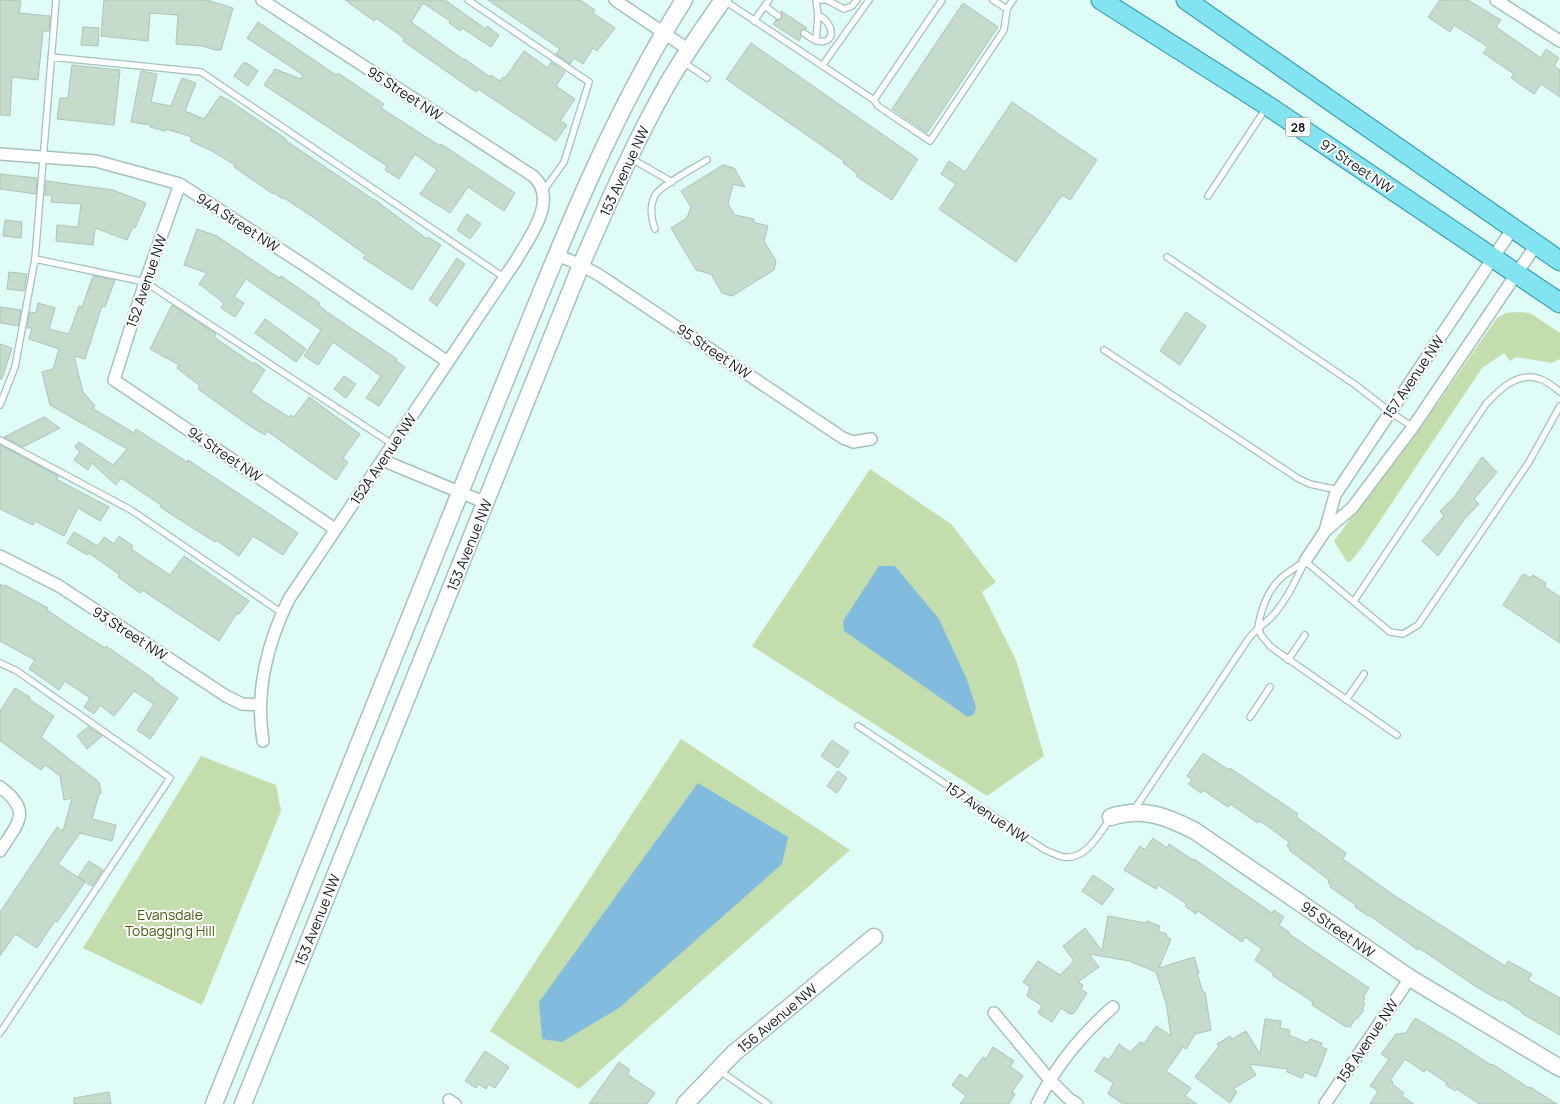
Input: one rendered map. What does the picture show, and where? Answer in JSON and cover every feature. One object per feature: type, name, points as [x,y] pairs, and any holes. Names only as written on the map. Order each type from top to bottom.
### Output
[{"type":"main road","name":"153 Avenue NW","points":[[214,1104],[557,255],[618,116],[663,33],[684,0]]},
{"type":"main road","name":"153 Avenue NW","points":[[243,1104],[581,265],[660,98],[685,55],[723,0]]},
{"type":"main road","name":"97 Street NW","points":[[1101,0],[1268,106],[1560,303]]},
{"type":"main road","points":[[1186,0],[1560,261]]},
{"type":"main road","name":"95 Street NW","points":[[1111,817],[1132,812],[1150,813],[1177,822],[1195,831],[1410,978],[1560,1068]]},
{"type":"main road","name":"156 Avenue NW","points":[[685,1104],[734,1053],[874,937]]},
{"type":"street","name":"95 Street NW","points":[[262,0],[533,176],[539,181],[544,190]]},
{"type":"street","points":[[615,0],[663,33],[685,55]]},
{"type":"street","points":[[1496,0],[1560,41]]},
{"type":"street","name":"94A Street NW","points":[[0,154],[96,161],[180,184],[296,259],[448,362]]},
{"type":"street","name":"152 Avenue NW","points":[[114,380],[145,282],[180,184]]},
{"type":"street","name":"152A Avenue NW","points":[[263,741],[260,705],[266,664],[282,613],[335,528],[505,278],[528,241],[544,205],[544,190]]},
{"type":"street","name":"157 Avenue NW","points":[[1325,531],[1338,490],[1513,228]]},
{"type":"street","name":"157 Avenue NW","points":[[1304,561],[1325,531],[1352,508],[1413,427],[1536,244]]},
{"type":"street","name":"95 Street NW","points":[[557,255],[599,275],[843,438],[859,442],[871,439]]},
{"type":"street","name":"94 Street NW","points":[[114,380],[335,528]]},
{"type":"street","points":[[382,460],[486,503]]},
{"type":"street","name":"93 Street NW","points":[[0,556],[59,586],[226,696],[242,704],[260,705]]},
{"type":"street","points":[[0,787],[15,800],[20,811],[20,819],[0,850]]},
{"type":"street","name":"158 Avenue NW","points":[[1325,1104],[1410,978]]},
{"type":"street","points":[[1036,1104],[1049,1079],[1062,1060],[1096,1022],[1113,1007]]},
{"type":"street","points":[[994,1013],[1049,1079],[1068,1098],[1077,1104]]},
{"type":"lane","points":[[0,405],[15,367],[35,259],[56,0]]},
{"type":"lane","points":[[468,0],[589,82],[564,162],[544,190]]},
{"type":"lane","points":[[723,0],[874,100],[878,106],[930,141],[1004,30],[1007,9],[1013,0]]},
{"type":"lane","points":[[754,21],[769,0]]},
{"type":"lane","points":[[816,41],[817,0],[827,0],[844,9],[852,6],[857,0]]},
{"type":"lane","points":[[822,66],[869,0]]},
{"type":"lane","points":[[874,100],[942,0]]},
{"type":"lane","points":[[993,0],[1007,9]]},
{"type":"lane","points":[[765,6],[778,16]]},
{"type":"lane","points":[[804,33],[816,41],[825,41],[831,35],[832,30],[827,21],[818,15]]},
{"type":"lane","points":[[685,55],[707,78]]},
{"type":"lane","points":[[51,57],[201,72],[505,278]]},
{"type":"lane","points":[[1208,196],[1268,106]]},
{"type":"lane","points":[[630,158],[672,182]]},
{"type":"lane","points":[[656,229],[651,216],[656,194],[707,160]]},
{"type":"lane","points":[[1167,257],[1357,386],[1413,427]]},
{"type":"lane","points":[[35,259],[145,282],[392,444]]},
{"type":"lane","points":[[1104,350],[1299,479],[1310,484],[1338,490]]},
{"type":"lane","points":[[1354,601],[1486,404],[1516,379],[1530,377],[1541,379],[1560,392]]},
{"type":"lane","points":[[1304,561],[1390,632],[1403,634],[1418,625],[1529,462],[1560,406]]},
{"type":"lane","points":[[0,440],[131,510],[282,613]]},
{"type":"lane","name":"157 Avenue NW","points":[[1258,627],[1261,612],[1266,601],[1280,579],[1304,561]]},
{"type":"lane","name":"157 Avenue NW","points":[[1132,812],[1249,638],[1258,627],[1268,620],[1293,587],[1304,561]]},
{"type":"lane","points":[[1258,627],[1265,642],[1288,660],[1397,735]]},
{"type":"lane","points":[[1288,660],[1305,635]]},
{"type":"lane","points":[[0,663],[17,671],[170,778],[0,1033]]},
{"type":"lane","points":[[1346,700],[1364,674]]},
{"type":"lane","points":[[1250,717],[1270,687]]},
{"type":"lane","name":"157 Avenue NW","points":[[858,726],[1045,850],[1064,857],[1080,855],[1111,817]]},
{"type":"lane","points":[[718,1070],[768,1104]]},
{"type":"green space","points":[[1506,313],[1530,313],[1560,333],[1560,359],[1552,363],[1516,357],[1510,361],[1504,353],[1482,368],[1363,546],[1351,561],[1347,562],[1334,541],[1395,459],[1413,439],[1497,318]]},
{"type":"green space","points":[[870,469],[951,524],[996,582],[982,592],[1016,660],[1044,756],[987,796],[752,646]]},
{"type":"green space","points":[[681,739],[850,850],[579,1089],[490,1031]]},
{"type":"green space","name":"Evansdale Tobagging Hill","points":[[201,756],[276,785],[281,811],[202,1005],[83,948]]},
{"type":"water","points":[[879,566],[895,566],[939,619],[967,680],[976,707],[974,714],[968,717],[844,631],[843,621]]},
{"type":"water","points":[[698,783],[788,837],[782,864],[619,1008],[562,1042],[542,1039],[539,1002]]},
{"type":"building","points":[[0,0],[21,1],[19,13],[50,16],[49,31],[43,31],[38,80],[12,77],[10,116],[0,115]]},
{"type":"building","points":[[104,0],[207,0],[233,8],[221,50],[216,50],[202,46],[176,44],[178,15],[150,13],[148,41],[101,36]]},
{"type":"building","points":[[345,0],[445,0],[486,29],[487,26],[499,35],[491,47],[462,28],[460,31],[449,23],[450,21],[423,3],[411,22],[464,60],[490,77],[491,75],[500,81],[503,77],[505,78],[524,51],[548,68],[551,62],[565,72],[556,86],[575,99],[560,121],[567,125],[556,141],[478,89],[476,92],[403,41],[404,38],[376,18],[374,21]]},
{"type":"building","points":[[488,0],[580,0],[595,10],[593,13],[615,28],[597,51],[593,48],[583,64],[574,58],[570,64],[556,54],[560,49]]},
{"type":"building","points":[[1440,0],[1468,0],[1501,20],[1496,27],[1541,58],[1546,49],[1559,58],[1554,66],[1560,70],[1560,97],[1541,84],[1534,94],[1511,78],[1514,74],[1483,53],[1488,47],[1454,25],[1450,32],[1428,17]]},
{"type":"building","points":[[963,3],[998,27],[927,133],[892,109]]},
{"type":"building","points":[[781,11],[807,28],[800,31],[801,37],[799,41],[773,24],[776,20],[782,18]]},
{"type":"building","points":[[258,22],[336,75],[338,73],[384,104],[381,108],[440,146],[441,144],[515,193],[504,211],[468,187],[450,213],[420,194],[437,170],[415,154],[399,179],[385,170],[387,166],[264,85],[275,69],[301,79],[303,75],[247,38]]},
{"type":"building","points":[[83,27],[99,28],[98,46],[81,45]]},
{"type":"building","points":[[751,43],[918,159],[892,200],[856,176],[858,174],[843,163],[844,161],[726,79]]},
{"type":"building","points":[[243,63],[247,63],[258,71],[248,86],[234,76]]},
{"type":"building","points":[[72,65],[120,70],[114,125],[57,119],[60,98],[68,98]]},
{"type":"building","points":[[141,71],[157,74],[151,102],[171,106],[182,78],[196,83],[185,111],[204,119],[220,96],[230,101],[374,199],[427,239],[428,237],[441,245],[412,290],[363,258],[366,255],[313,217],[284,198],[273,194],[234,167],[235,165],[212,151],[190,141],[192,137],[166,129],[165,131],[150,127],[151,125],[131,122]]},
{"type":"building","points":[[1012,102],[1097,160],[1070,200],[1062,195],[1016,262],[939,209],[956,184],[941,174],[949,161],[965,172]]},
{"type":"building","points":[[723,165],[734,168],[745,187],[733,184],[728,204],[735,215],[754,219],[753,222],[768,226],[764,241],[776,261],[774,270],[732,296],[722,293],[711,274],[696,270],[671,228],[687,218],[691,207],[681,191]]},
{"type":"building","points":[[0,174],[37,178],[36,194],[0,189]]},
{"type":"building","points":[[46,181],[113,190],[146,203],[135,228],[133,227],[127,240],[95,228],[93,245],[56,241],[57,225],[78,227],[81,204],[51,202],[52,195],[45,195]]},
{"type":"building","points":[[467,214],[481,224],[470,239],[457,230]]},
{"type":"building","points":[[5,220],[22,222],[21,238],[3,236]]},
{"type":"building","points":[[197,229],[217,236],[279,278],[281,276],[320,303],[319,305],[327,312],[397,359],[396,361],[405,367],[379,406],[366,398],[381,376],[333,342],[318,365],[304,356],[321,330],[246,279],[234,297],[244,303],[235,317],[221,308],[224,303],[199,284],[207,273],[184,265]]},
{"type":"building","points":[[457,258],[465,264],[437,306],[429,300]]},
{"type":"building","points":[[9,272],[27,274],[24,291],[7,289]]},
{"type":"building","points":[[93,276],[115,280],[105,307],[102,306],[85,359],[74,356],[83,392],[95,406],[92,408],[134,433],[136,429],[187,462],[188,460],[298,533],[283,555],[253,536],[239,556],[160,507],[161,505],[121,478],[116,485],[92,463],[88,470],[74,460],[80,452],[75,447],[79,442],[113,465],[127,449],[50,405],[42,372],[53,369],[59,349],[29,339],[32,328],[27,328],[30,312],[36,313],[38,303],[55,308],[49,329],[69,334],[79,306],[82,307]]},
{"type":"building","points":[[172,305],[216,334],[214,337],[265,370],[251,392],[265,402],[289,417],[291,415],[294,417],[309,397],[360,434],[343,458],[348,462],[336,480],[267,431],[265,435],[250,426],[198,389],[200,386],[177,368],[179,365],[150,349]]},
{"type":"building","points":[[0,307],[21,310],[18,326],[0,323]]},
{"type":"building","points":[[1186,312],[1206,326],[1180,365],[1160,351]]},
{"type":"building","points":[[265,319],[306,349],[296,362],[255,333]]},
{"type":"building","points":[[0,344],[12,348],[2,379],[0,379]]},
{"type":"building","points":[[344,376],[356,384],[346,398],[334,389]]},
{"type":"building","points":[[44,417],[60,428],[23,447],[4,437]]},
{"type":"building","points":[[0,445],[58,476],[56,479],[109,507],[100,521],[78,508],[64,536],[35,521],[33,525],[0,509]]},
{"type":"building","points":[[1482,457],[1497,472],[1474,499],[1479,504],[1466,517],[1438,556],[1422,541],[1444,516],[1440,511],[1455,496]]},
{"type":"building","points":[[74,532],[98,546],[104,537],[114,544],[119,536],[133,546],[131,549],[170,575],[184,556],[249,601],[239,614],[237,613],[219,641],[142,590],[140,593],[118,577],[120,575],[89,553],[87,555],[67,543]]},
{"type":"building","points":[[1523,574],[1531,578],[1533,575],[1546,583],[1544,586],[1560,597],[1560,643],[1503,605]]},
{"type":"building","points":[[0,584],[48,608],[47,610],[105,648],[106,646],[178,698],[150,739],[137,730],[154,704],[134,691],[114,716],[100,705],[94,714],[84,707],[90,698],[65,681],[59,690],[29,669],[35,660],[0,641]]},
{"type":"building","points":[[15,688],[54,716],[41,737],[99,782],[101,793],[99,794],[92,819],[116,825],[112,841],[80,833],[58,864],[85,882],[37,948],[15,934],[0,956],[0,912],[57,827],[63,831],[72,798],[64,800],[60,776],[45,765],[41,770],[0,741],[0,711]]},
{"type":"building","points":[[88,727],[102,736],[87,749],[77,736]]},
{"type":"building","points":[[832,740],[849,752],[838,768],[821,756]]},
{"type":"building","points":[[1203,753],[1229,770],[1230,768],[1298,814],[1296,817],[1346,853],[1343,859],[1392,894],[1505,966],[1508,961],[1532,974],[1528,980],[1560,998],[1560,1035],[1521,1013],[1502,999],[1501,1001],[1478,988],[1355,907],[1356,905],[1330,887],[1329,880],[1289,850],[1290,848],[1287,846],[1289,842],[1263,823],[1259,821],[1258,823],[1230,804],[1228,807],[1203,790],[1201,793],[1188,784],[1192,780],[1187,776]]},
{"type":"building","points":[[838,771],[847,778],[837,793],[827,786]]},
{"type":"building","points":[[1153,838],[1167,848],[1169,844],[1194,859],[1272,913],[1274,910],[1284,917],[1279,925],[1289,934],[1369,988],[1363,997],[1365,998],[1363,1002],[1365,1004],[1362,1009],[1364,1010],[1350,1027],[1346,1027],[1312,1005],[1313,1002],[1273,976],[1273,973],[1255,960],[1262,949],[1245,937],[1242,942],[1198,911],[1196,914],[1185,906],[1187,904],[1158,885],[1156,889],[1124,870],[1140,846],[1145,850]]},
{"type":"building","points":[[89,861],[103,870],[92,886],[78,877]]},
{"type":"building","points":[[1093,875],[1114,889],[1102,905],[1082,891]]},
{"type":"building","points":[[1108,916],[1146,923],[1147,921],[1160,926],[1158,931],[1167,934],[1166,937],[1171,939],[1159,968],[1194,957],[1199,973],[1197,973],[1203,992],[1205,992],[1211,1030],[1195,1034],[1186,1049],[1183,1047],[1166,1071],[1191,1088],[1185,1096],[1197,1104],[1123,1104],[1108,1094],[1113,1083],[1095,1071],[1104,1057],[1109,1060],[1119,1044],[1130,1052],[1140,1042],[1144,1044],[1156,1026],[1171,1036],[1166,1003],[1156,972],[1129,961],[1089,954],[1099,967],[1078,982],[1083,985],[1081,989],[1087,993],[1074,1013],[1070,1014],[1061,1008],[1052,1022],[1038,1013],[1042,1006],[1027,996],[1030,987],[1023,982],[1038,961],[1060,975],[1074,961],[1063,946],[1085,928],[1102,951]]},
{"type":"building","points":[[1415,1018],[1557,1104],[1479,1104],[1457,1089],[1455,1091],[1446,1085],[1447,1083],[1426,1069],[1424,1072],[1405,1059],[1390,1080],[1393,1082],[1392,1084],[1404,1093],[1402,1096],[1414,1104],[1370,1104],[1378,1091],[1370,1086],[1389,1059],[1381,1054],[1396,1034],[1406,1033]]},
{"type":"building","points":[[1265,1019],[1281,1021],[1280,1028],[1290,1030],[1289,1035],[1308,1043],[1310,1039],[1322,1043],[1321,1047],[1327,1049],[1316,1077],[1305,1072],[1302,1078],[1287,1072],[1288,1069],[1249,1064],[1256,1075],[1233,1089],[1237,1092],[1230,1103],[1195,1077],[1219,1046],[1217,1044],[1230,1036],[1232,1039],[1246,1031],[1260,1054]]},
{"type":"building","points":[[993,1047],[1014,1061],[1010,1066],[1023,1076],[1012,1092],[1015,1094],[1009,1104],[960,1104],[966,1096],[952,1085],[960,1074],[967,1079],[983,1057],[986,1059]]},
{"type":"building","points":[[485,1051],[509,1067],[495,1088],[489,1084],[486,1089],[478,1084],[476,1088],[465,1081]]},
{"type":"building","points":[[619,1062],[630,1070],[627,1074],[655,1093],[647,1104],[589,1104]]},
{"type":"building","points":[[109,1092],[111,1104],[74,1104],[74,1098]]}]
